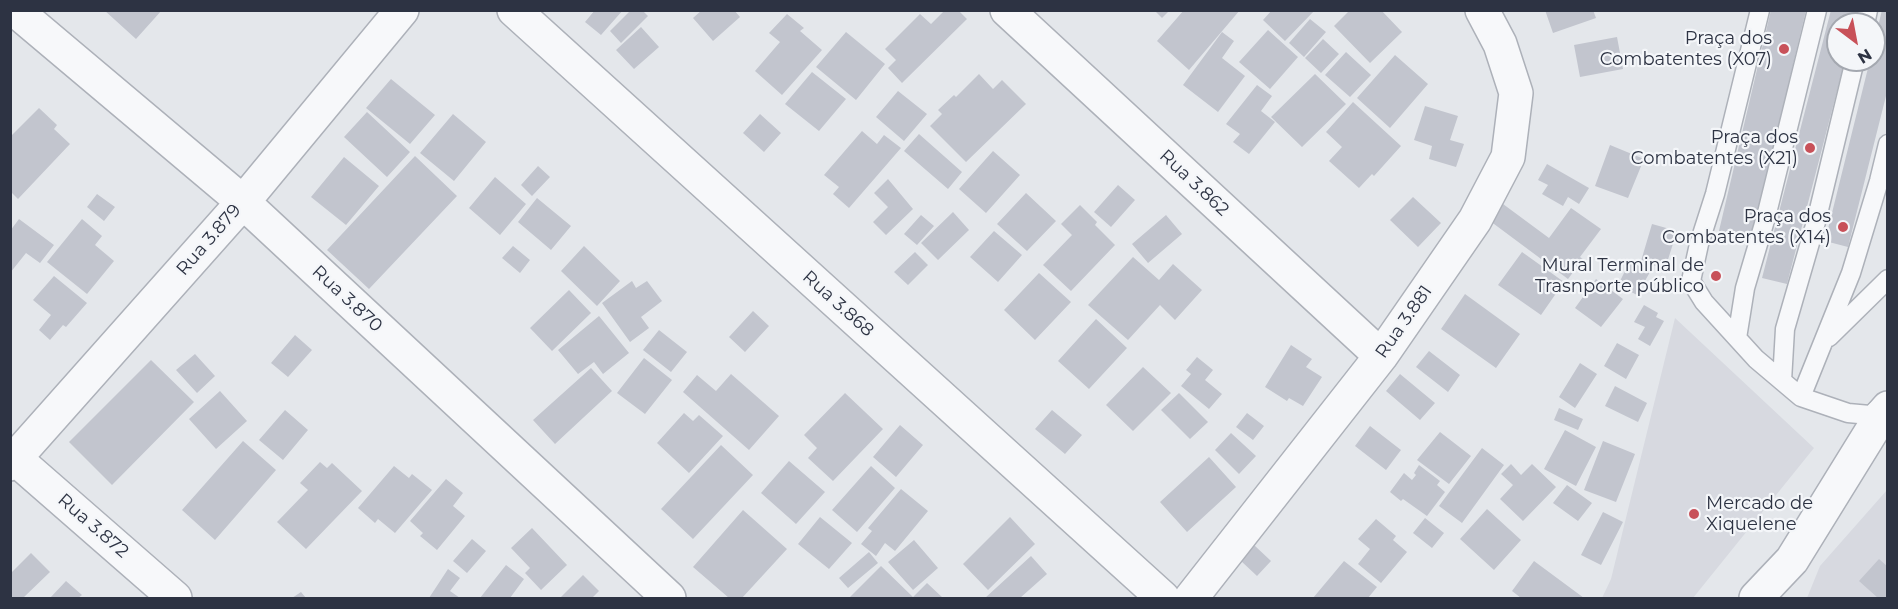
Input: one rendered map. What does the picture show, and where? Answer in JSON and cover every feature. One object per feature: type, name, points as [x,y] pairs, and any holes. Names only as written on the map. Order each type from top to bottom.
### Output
[{"type":"street","name":"Rua 3.870","points":[[15,10],[243,202],[669,598]]},
{"type":"street","name":"Rua 3.879","points":[[12,459],[243,202],[402,10]]},
{"type":"street","name":"Rua 3.868","points":[[514,10],[1163,598]]},
{"type":"street","name":"Rua 3.862","points":[[1007,10],[1381,356]]},
{"type":"street","name":"Rua 3.881","points":[[1191,598],[1381,356],[1475,220],[1508,157],[1516,93],[1500,44],[1482,10]]},
{"type":"street","points":[[1756,598],[1792,560],[1884,412]]},
{"type":"street","name":"Rua 3.872","points":[[12,459],[176,598]]},
{"type":"street","points":[[1786,598],[1792,560]]},
{"type":"lane","points":[[1760,10],[1691,282],[1704,302],[1756,359],[1801,397],[1848,413],[1884,412]]},
{"type":"lane","points":[[1737,339],[1745,288],[1766,217],[1817,10]]},
{"type":"lane","points":[[1782,381],[1785,329],[1816,222],[1852,72]]},
{"type":"lane","points":[[1801,397],[1851,273],[1879,181],[1887,144]]},
{"type":"lane","points":[[1823,342],[1887,279]]},
{"type":"shaded area","name":"Mercado de Xiquelene","points":[[1675,318],[1814,448],[1693,598],[1602,598],[1611,579]]},
{"type":"shaded area","name":"Mercado de Xiquelene","points":[[1887,490],[1887,598],[1807,598],[1820,566]]},
{"type":"building","points":[[104,10],[162,10],[136,39]]},
{"type":"building","points":[[595,10],[623,10],[601,35],[585,22]]},
{"type":"building","points":[[631,10],[642,10],[648,16],[621,43],[610,31]]},
{"type":"building","points":[[702,10],[734,10],[740,17],[713,41],[693,18]]},
{"type":"building","points":[[945,10],[958,10],[967,19],[902,83],[888,68],[896,60],[885,49],[920,14],[931,24]]},
{"type":"building","points":[[1154,10],[1170,10],[1162,18]]},
{"type":"building","points":[[1184,10],[1240,10],[1189,70],[1157,41]]},
{"type":"building","points":[[1272,10],[1315,10],[1285,41],[1263,20]]},
{"type":"building","points":[[1350,10],[1381,10],[1402,32],[1370,63],[1334,26]]},
{"type":"building","points":[[1545,10],[1593,10],[1596,18],[1553,33]]},
{"type":"building","points":[[1771,10],[1806,10],[1751,243],[1718,235]]},
{"type":"building","points":[[1831,10],[1858,10],[1858,12],[1830,12]]},
{"type":"building","points":[[1888,10],[1888,88],[1848,247],[1825,241],[1867,72],[1886,72],[1886,12],[1882,12]]},
{"type":"building","points":[[787,14],[804,28],[800,31],[822,50],[782,95],[755,71],[780,42],[769,33]]},
{"type":"building","points":[[1310,19],[1326,32],[1304,57],[1289,43]]},
{"type":"building","points":[[641,27],[659,47],[634,69],[616,50]]},
{"type":"building","points":[[1826,29],[1826,72],[1842,72],[1787,284],[1762,278]]},
{"type":"building","points":[[1268,30],[1298,57],[1270,89],[1239,62]]},
{"type":"building","points":[[846,32],[885,64],[856,100],[816,67]]},
{"type":"building","points":[[1222,32],[1234,41],[1222,58],[1245,76],[1218,112],[1183,85]]},
{"type":"building","points":[[1617,37],[1623,69],[1580,77],[1574,45]]},
{"type":"building","points":[[1323,39],[1339,54],[1321,73],[1305,58]]},
{"type":"building","points":[[1346,52],[1371,75],[1350,97],[1325,75]]},
{"type":"building","points":[[1395,55],[1428,84],[1390,128],[1357,98]]},
{"type":"building","points":[[812,72],[846,99],[819,131],[785,104]]},
{"type":"building","points":[[979,74],[993,89],[1002,80],[1026,104],[966,162],[930,126],[942,114],[938,110],[954,95],[956,97]]},
{"type":"building","points":[[1315,74],[1346,104],[1302,147],[1271,117]]},
{"type":"building","points":[[391,79],[435,115],[410,144],[366,108]]},
{"type":"building","points":[[1257,85],[1272,96],[1261,111],[1275,122],[1249,154],[1233,142],[1240,134],[1226,124]]},
{"type":"building","points":[[898,91],[927,114],[904,141],[876,117]]},
{"type":"building","points":[[1353,102],[1401,146],[1374,176],[1372,174],[1359,188],[1329,161],[1342,147],[1326,132]]},
{"type":"building","points":[[1425,106],[1458,116],[1450,140],[1464,144],[1456,167],[1429,159],[1432,146],[1414,140]]},
{"type":"building","points":[[39,108],[57,125],[54,129],[70,144],[18,199],[10,191],[10,137]]},
{"type":"building","points":[[367,112],[410,152],[387,177],[344,137]]},
{"type":"building","points":[[453,114],[486,142],[454,181],[420,153]]},
{"type":"building","points":[[760,114],[781,133],[764,152],[743,133]]},
{"type":"building","points":[[862,131],[877,144],[884,135],[901,148],[849,208],[833,194],[839,187],[824,175]]},
{"type":"building","points":[[919,134],[962,172],[948,189],[904,151]]},
{"type":"building","points":[[1610,145],[1644,159],[1628,198],[1595,186]]},
{"type":"building","points":[[993,151],[1020,175],[986,213],[959,189]]},
{"type":"building","points":[[415,156],[457,196],[369,289],[327,250]]},
{"type":"building","points":[[344,157],[379,186],[346,225],[311,197]]},
{"type":"building","points":[[1547,164],[1589,188],[1579,204],[1568,197],[1563,206],[1542,194],[1548,185],[1538,180]]},
{"type":"building","points":[[538,166],[550,177],[532,196],[521,185]]},
{"type":"building","points":[[495,177],[526,204],[500,235],[469,208]]},
{"type":"building","points":[[888,179],[913,209],[886,235],[873,222],[888,207],[874,193]]},
{"type":"building","points":[[1118,185],[1135,200],[1111,227],[1094,212]]},
{"type":"building","points":[[1026,193],[1056,221],[1027,251],[997,224]]},
{"type":"building","points":[[97,194],[115,207],[104,221],[87,207]]},
{"type":"building","points":[[1413,197],[1441,223],[1418,247],[1390,220]]},
{"type":"building","points":[[537,198],[571,226],[551,250],[518,222]]},
{"type":"building","points":[[1503,204],[1549,238],[1571,208],[1601,229],[1580,257],[1583,259],[1568,279],[1490,221]]},
{"type":"building","points":[[1080,205],[1097,222],[1095,225],[1115,245],[1071,291],[1043,265],[1072,235],[1061,224]]},
{"type":"building","points":[[953,212],[969,230],[938,260],[921,243]]},
{"type":"building","points":[[921,215],[934,226],[917,245],[904,234]]},
{"type":"building","points":[[1166,215],[1182,234],[1148,263],[1132,244]]},
{"type":"building","points":[[19,219],[54,245],[40,263],[26,253],[10,273],[10,231]]},
{"type":"building","points":[[82,219],[102,236],[95,245],[114,261],[87,294],[47,262]]},
{"type":"building","points":[[1652,224],[1677,231],[1665,269],[1641,261]]},
{"type":"building","points":[[994,231],[1022,255],[998,282],[970,257]]},
{"type":"building","points":[[513,246],[530,260],[520,273],[502,258]]},
{"type":"building","points":[[584,246],[620,281],[597,306],[561,271]]},
{"type":"building","points":[[915,252],[928,265],[908,285],[894,272]]},
{"type":"building","points":[[1522,252],[1564,282],[1541,315],[1498,285]]},
{"type":"building","points":[[1133,257],[1159,280],[1173,264],[1202,290],[1175,320],[1160,305],[1128,340],[1088,305]]},
{"type":"building","points":[[1630,261],[1650,272],[1637,295],[1618,285]]},
{"type":"building","points":[[1039,273],[1071,302],[1035,340],[1004,310]]},
{"type":"building","points":[[54,276],[87,303],[66,327],[63,325],[50,340],[39,330],[51,315],[33,300]]},
{"type":"building","points":[[1596,279],[1623,299],[1601,327],[1575,308]]},
{"type":"building","points":[[632,281],[636,288],[647,281],[662,301],[641,317],[649,328],[630,342],[602,303]]},
{"type":"building","points":[[569,290],[591,313],[552,351],[530,328]]},
{"type":"building","points":[[1465,294],[1520,334],[1496,368],[1441,329]]},
{"type":"building","points":[[1644,305],[1658,313],[1656,317],[1664,321],[1650,346],[1638,339],[1645,327],[1634,322]]},
{"type":"building","points":[[753,311],[769,326],[745,352],[729,337]]},
{"type":"building","points":[[599,316],[629,353],[603,374],[594,362],[578,374],[558,350]]},
{"type":"building","points":[[1096,319],[1127,348],[1089,389],[1058,361]]},
{"type":"building","points":[[659,330],[687,352],[671,372],[643,350]]},
{"type":"building","points":[[295,335],[312,350],[288,377],[271,363]]},
{"type":"building","points":[[1617,343],[1639,355],[1626,379],[1604,366]]},
{"type":"building","points":[[1291,345],[1312,359],[1306,367],[1322,377],[1303,406],[1289,398],[1287,401],[1265,387]]},
{"type":"building","points":[[1429,351],[1460,375],[1448,392],[1416,367]]},
{"type":"building","points":[[195,354],[215,376],[197,393],[176,370]]},
{"type":"building","points":[[1197,357],[1213,370],[1205,380],[1222,394],[1209,409],[1181,386],[1191,374],[1186,370]]},
{"type":"building","points":[[644,358],[672,380],[645,414],[617,393]]},
{"type":"building","points":[[151,360],[194,402],[112,485],[69,442]]},
{"type":"building","points":[[1580,363],[1597,374],[1575,408],[1559,397]]},
{"type":"building","points":[[1143,367],[1171,393],[1133,431],[1106,405]]},
{"type":"building","points":[[591,368],[612,391],[555,444],[533,420]]},
{"type":"building","points":[[731,374],[779,416],[749,450],[683,392],[697,375],[716,391]]},
{"type":"building","points":[[1400,374],[1435,403],[1420,420],[1386,391]]},
{"type":"building","points":[[1615,386],[1647,403],[1638,422],[1605,406]]},
{"type":"building","points":[[220,391],[247,421],[216,449],[189,419]]},
{"type":"building","points":[[845,393],[883,429],[833,481],[808,458],[817,448],[804,435]]},
{"type":"building","points":[[1179,393],[1208,422],[1190,439],[1161,410]]},
{"type":"building","points":[[1559,408],[1583,419],[1578,430],[1554,420]]},
{"type":"building","points":[[285,410],[308,430],[283,460],[259,440]]},
{"type":"building","points":[[1052,410],[1082,435],[1065,454],[1035,429]]},
{"type":"building","points":[[684,413],[693,421],[699,415],[723,436],[689,473],[657,443]]},
{"type":"building","points":[[1247,413],[1264,426],[1253,440],[1236,427]]},
{"type":"building","points":[[900,425],[923,445],[896,477],[873,457]]},
{"type":"building","points":[[1370,426],[1401,450],[1386,470],[1355,446]]},
{"type":"building","points":[[1565,430],[1596,447],[1576,486],[1544,469]]},
{"type":"building","points":[[1440,432],[1471,456],[1449,484],[1417,460]]},
{"type":"building","points":[[1231,433],[1256,456],[1239,474],[1215,450]]},
{"type":"building","points":[[243,441],[276,470],[215,540],[182,510]]},
{"type":"building","points":[[1603,441],[1635,454],[1616,502],[1584,490]]},
{"type":"building","points":[[721,445],[753,475],[693,539],[661,509]]},
{"type":"building","points":[[1482,448],[1504,465],[1462,523],[1439,506]]},
{"type":"building","points":[[1209,457],[1236,487],[1187,532],[1160,502]]},
{"type":"building","points":[[789,461],[825,492],[796,524],[761,493]]},
{"type":"building","points":[[320,462],[327,468],[332,463],[362,491],[306,549],[277,522],[308,490],[300,483]]},
{"type":"building","points":[[1511,464],[1521,475],[1532,464],[1556,487],[1523,521],[1500,499],[1513,485],[1501,474]]},
{"type":"building","points":[[1419,465],[1440,481],[1437,485],[1445,492],[1427,516],[1390,492],[1404,473],[1412,480]]},
{"type":"building","points":[[394,466],[409,478],[412,474],[432,490],[395,533],[378,519],[375,523],[358,508]]},
{"type":"building","points":[[871,466],[895,488],[857,532],[832,510]]},
{"type":"building","points":[[446,479],[463,493],[453,506],[465,516],[437,550],[420,536],[423,533],[410,521]]},
{"type":"building","points":[[1567,485],[1592,503],[1578,521],[1553,503]]},
{"type":"building","points":[[901,489],[928,511],[895,551],[885,543],[876,556],[861,544],[872,531],[868,528]]},
{"type":"building","points":[[1487,509],[1521,540],[1494,570],[1460,539]]},
{"type":"building","points":[[743,510],[787,549],[742,598],[729,598],[693,567]]},
{"type":"building","points":[[1603,512],[1623,522],[1601,565],[1581,555]]},
{"type":"building","points":[[820,517],[852,543],[829,569],[798,544]]},
{"type":"building","points":[[1010,517],[1035,544],[988,590],[963,564]]},
{"type":"building","points":[[1425,518],[1444,533],[1432,548],[1413,533]]},
{"type":"building","points":[[1376,519],[1396,536],[1393,540],[1407,552],[1381,583],[1358,564],[1370,549],[1358,539]]},
{"type":"building","points":[[532,528],[567,565],[541,590],[525,573],[530,568],[511,548]]},
{"type":"building","points":[[472,539],[486,551],[467,573],[453,561]]},
{"type":"building","points":[[914,540],[938,568],[913,590],[888,562]]},
{"type":"building","points":[[1254,545],[1271,561],[1257,576],[1240,560]]},
{"type":"building","points":[[869,552],[878,563],[848,588],[839,578]]},
{"type":"building","points":[[31,553],[50,572],[23,598],[10,598],[10,574]]},
{"type":"building","points":[[1031,556],[1047,574],[1020,598],[985,598]]},
{"type":"building","points":[[1879,559],[1888,567],[1888,598],[1878,598],[1859,581]]},
{"type":"building","points":[[1344,561],[1377,587],[1368,598],[1313,598]]},
{"type":"building","points":[[1534,561],[1584,598],[1521,598],[1512,591]]},
{"type":"building","points":[[506,565],[524,579],[510,598],[480,598]]},
{"type":"building","points":[[881,566],[913,597],[927,583],[943,598],[849,598]]},
{"type":"building","points":[[448,569],[460,578],[450,591],[460,598],[429,598]]},
{"type":"building","points":[[583,575],[599,591],[592,598],[560,598]]},
{"type":"building","points":[[66,581],[82,595],[78,598],[50,598]]},
{"type":"building","points":[[301,592],[306,598],[292,598]]},
{"type":"place","name":"Praça dos Combatentes (X07)","points":[[1784,49]]},
{"type":"place","name":"Praça dos Combatentes (X21)","points":[[1810,148]]},
{"type":"place","name":"Praça dos Combatentes (X14)","points":[[1843,227]]},
{"type":"place","name":"Mural Terminal de Trasnporte público","points":[[1716,276]]},
{"type":"place","name":"Mercado de Xiquelene","points":[[1694,514]]}]
